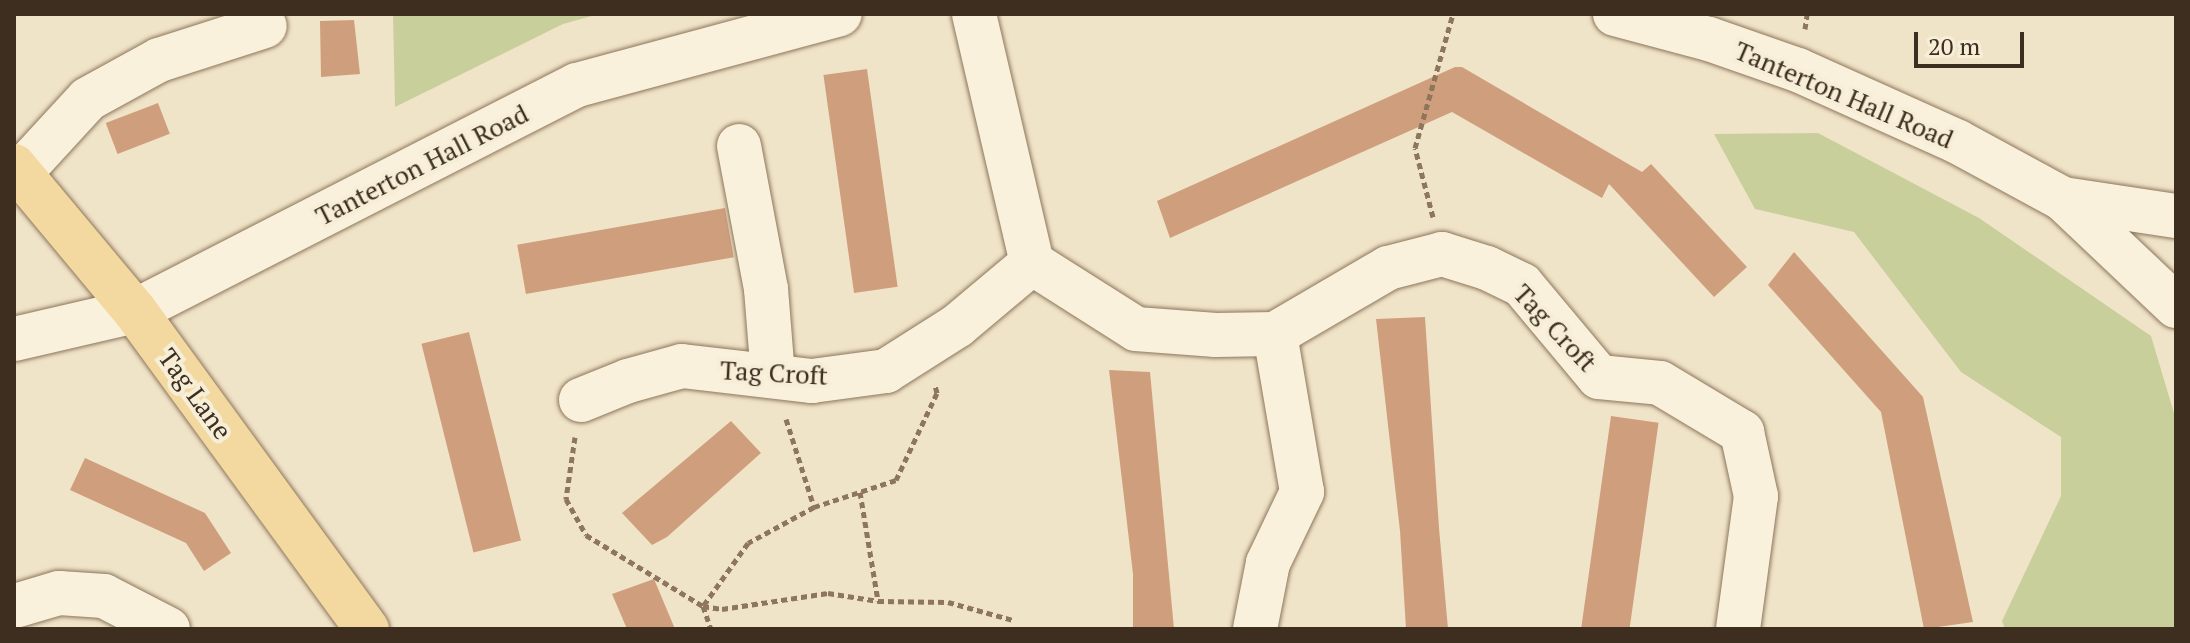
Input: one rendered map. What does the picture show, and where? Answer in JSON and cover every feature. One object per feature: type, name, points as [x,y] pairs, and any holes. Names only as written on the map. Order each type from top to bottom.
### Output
[{"type":"main road","name":"Tag Lane","points":[[17,170],[135,311],[367,629]]},
{"type":"street","name":"Tanterton Hall Road","points":[[14,339],[135,311],[577,85],[840,14]]},
{"type":"street","points":[[974,14],[1032,263],[1136,329],[1216,335],[1275,334],[1388,268],[1442,254]]},
{"type":"street","name":"Tanterton Hall Road","points":[[1615,14],[1709,39],[1798,70],[1958,142],[2063,199],[2176,306]]},
{"type":"street","points":[[17,170],[88,99],[159,60],[265,26]]},
{"type":"street","points":[[739,146],[766,289],[773,376]]},
{"type":"street","name":"Tanterton Hall Road","points":[[2063,199],[2176,216]]},
{"type":"street","name":"Tag Croft","points":[[1442,254],[1487,268],[1522,285],[1599,377],[1660,383],[1742,432],[1756,496],[1738,629]]},
{"type":"street","name":"Tag Croft","points":[[581,400],[628,381],[682,366],[812,381],[886,371],[957,326],[1032,263]]},
{"type":"street","points":[[1255,629],[1268,563],[1302,492],[1275,334]]},
{"type":"street","points":[[28,629],[14,606],[59,593],[104,596],[168,629]]},
{"type":"path","points":[[1442,254],[1415,148],[1453,14]]},
{"type":"path","points":[[703,606],[748,543],[814,507],[896,480],[937,393],[925,346]]},
{"type":"path","points":[[773,376],[814,507]]},
{"type":"path","points":[[581,400],[566,499],[586,535],[703,606],[722,609],[828,593],[878,601],[948,602],[1013,620]]},
{"type":"path","points":[[860,492],[878,601]]},
{"type":"path","points":[[703,606],[711,629]]},
{"type":"green space","points":[[393,14],[599,14],[563,24],[395,107]]},
{"type":"green space","points":[[1818,133],[1979,218],[2151,336],[2176,420],[2176,629],[2005,629],[2002,621],[2061,496],[2061,437],[1961,372],[1854,232],[1755,209],[1714,134]]},
{"type":"building","points":[[354,20],[360,74],[321,77],[320,21]]},
{"type":"building","points":[[1455,67],[1462,67],[1642,172],[1651,164],[1747,267],[1714,297],[1609,184],[1602,198],[1452,112],[1170,238],[1157,201]]},
{"type":"building","points":[[867,69],[898,287],[854,293],[823,75]]},
{"type":"building","points":[[158,103],[170,134],[118,154],[106,123]]},
{"type":"building","points":[[725,208],[734,257],[526,294],[517,245]]},
{"type":"building","points":[[1794,252],[1923,397],[1973,622],[1924,629],[1881,412],[1768,285]]},
{"type":"building","points":[[1425,317],[1448,629],[1406,629],[1400,531],[1376,319]]},
{"type":"building","points":[[469,332],[521,541],[473,552],[421,344]]},
{"type":"building","points":[[1109,370],[1150,372],[1174,629],[1133,629],[1133,574]]},
{"type":"building","points":[[1611,416],[1659,423],[1630,629],[1581,628]]},
{"type":"building","points":[[731,421],[761,453],[667,537],[652,545],[622,513]]},
{"type":"building","points":[[85,458],[205,513],[231,553],[204,571],[186,543],[70,490]]},
{"type":"building","points":[[654,579],[675,629],[627,629],[612,594]]}]
